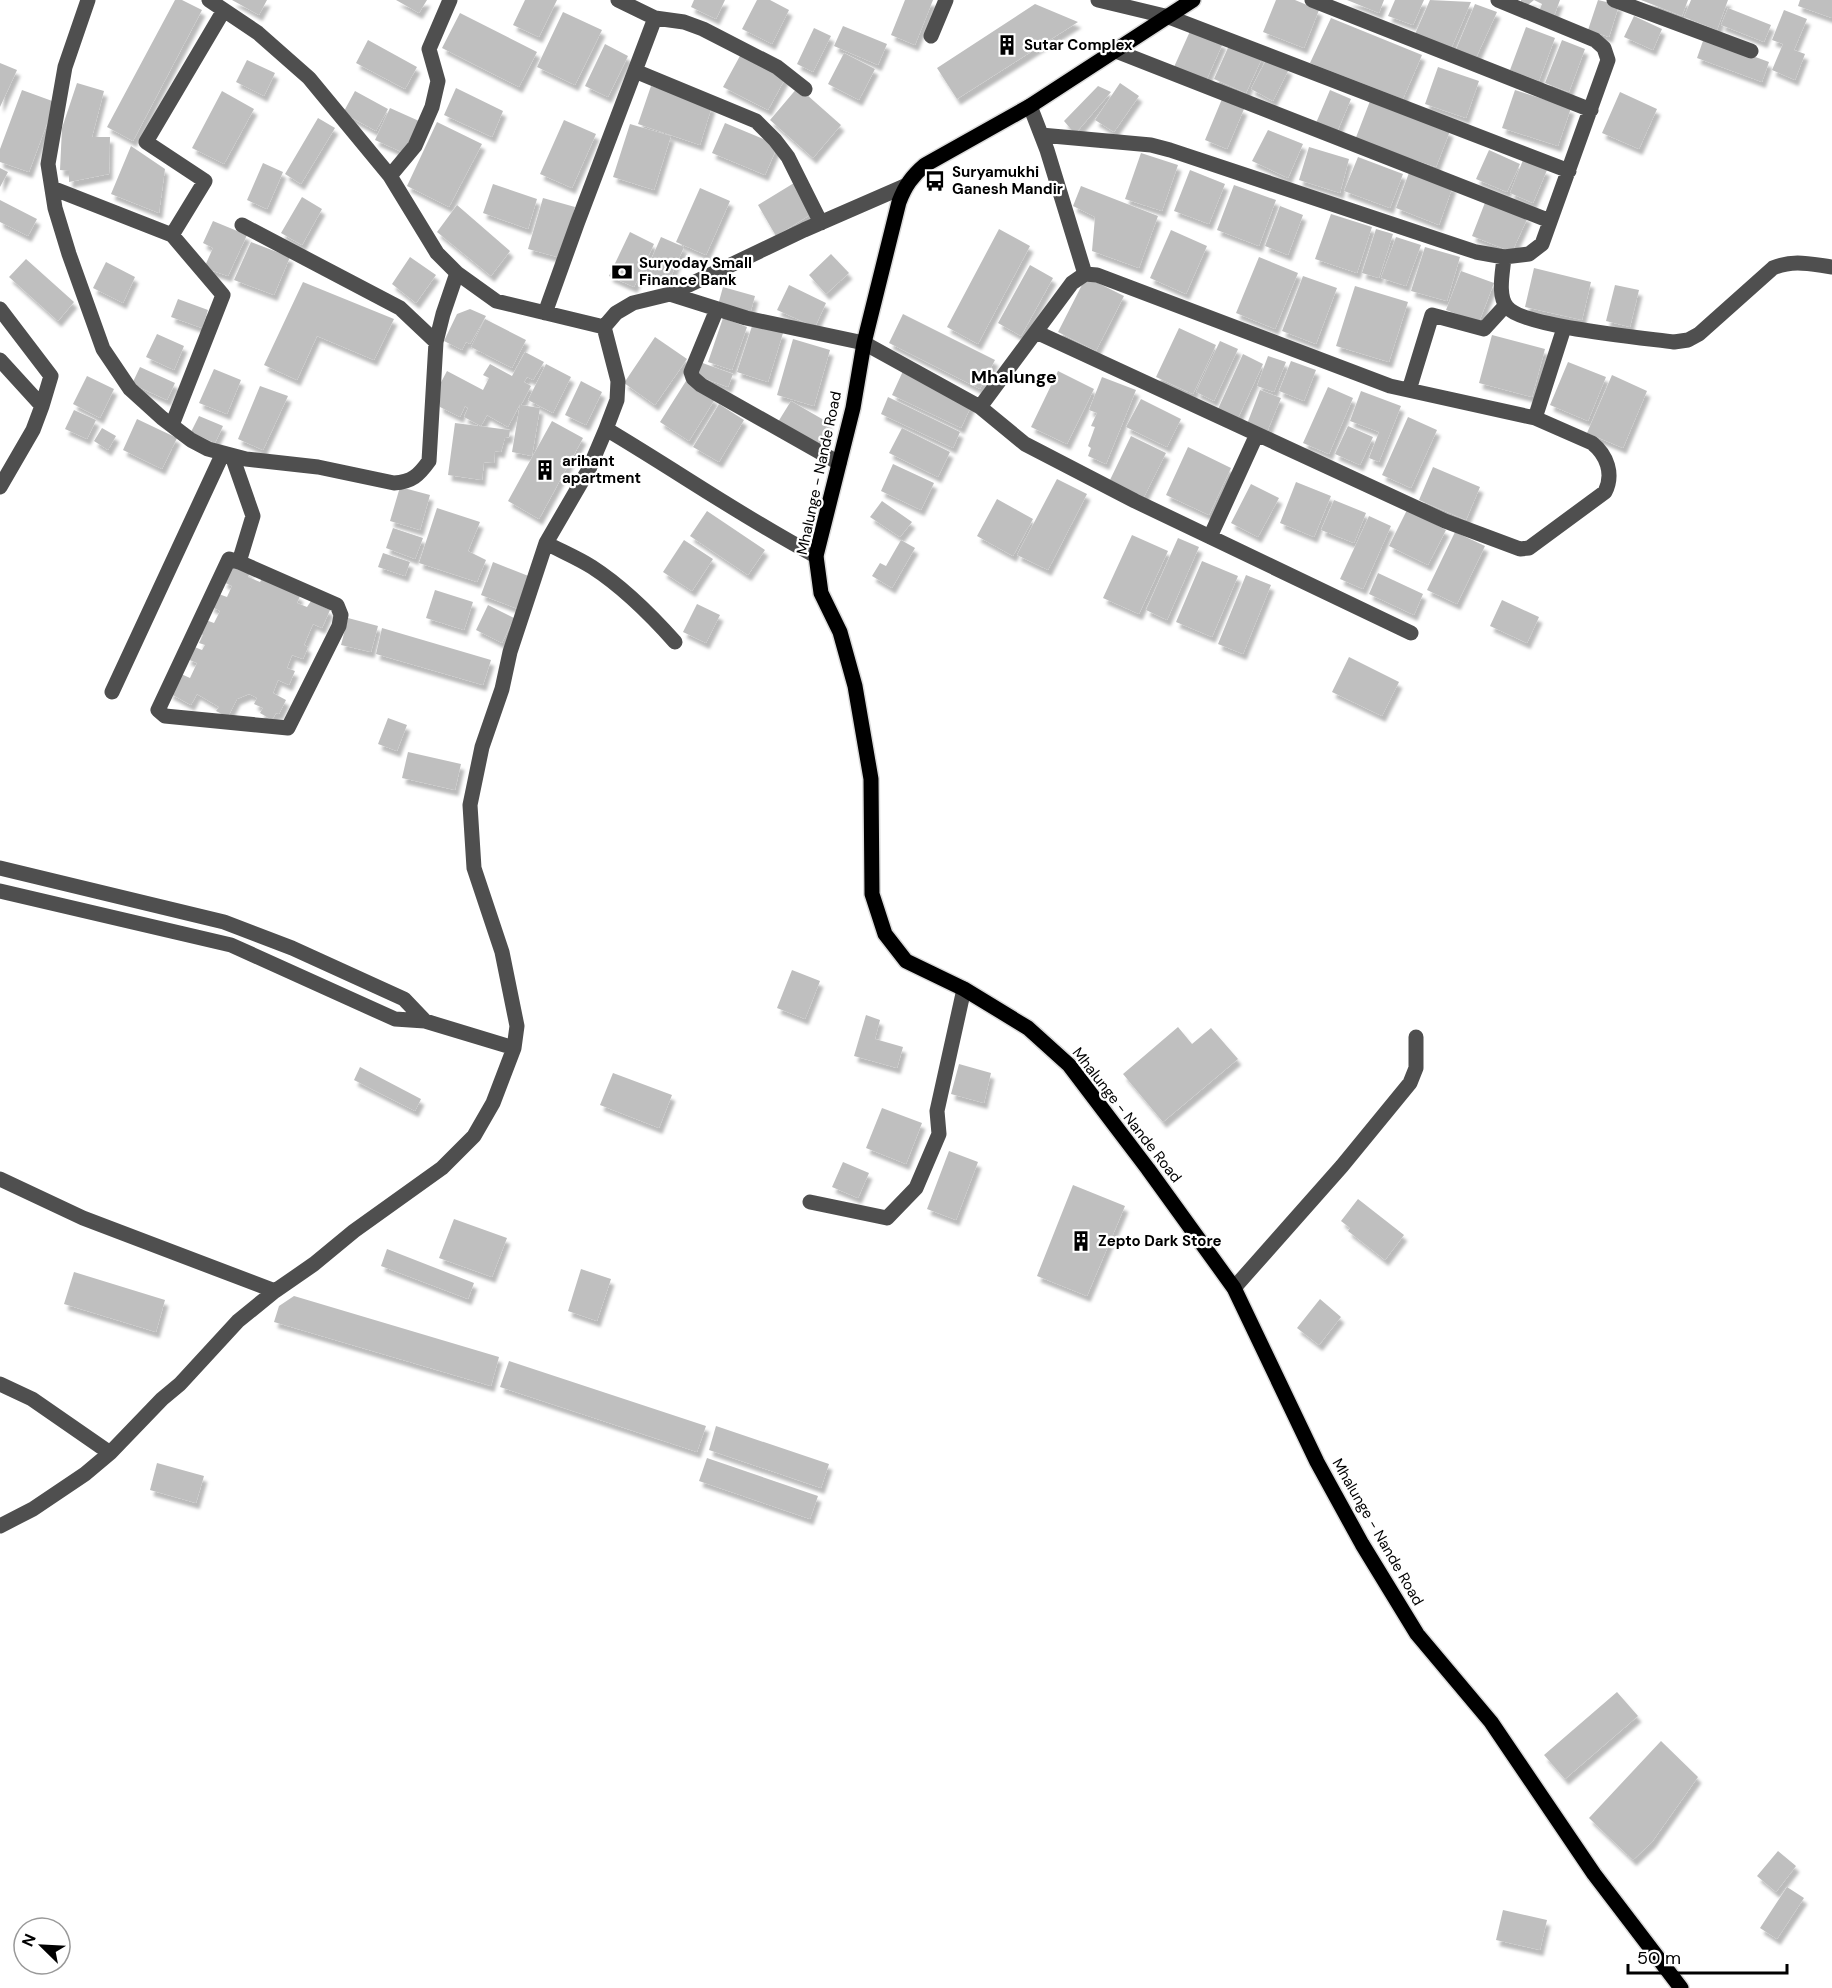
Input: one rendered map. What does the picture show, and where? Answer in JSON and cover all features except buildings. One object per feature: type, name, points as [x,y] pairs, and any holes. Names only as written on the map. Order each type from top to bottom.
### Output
[{"type":"main road","points":[[905,186],[925,165],[1030,106],[1193,0]]},
{"type":"main road","name":"Mhalunge - Nande Road","points":[[905,186],[864,343],[853,408],[816,556],[821,593],[840,632],[855,686],[871,779],[872,894],[885,934],[906,961],[964,989],[1028,1028],[1069,1065],[1234,1288],[1317,1462],[1362,1544],[1417,1634],[1491,1722],[1594,1874],[1681,1988]]},
{"type":"street","points":[[88,0],[65,67],[48,164],[55,208],[69,254],[104,349],[130,388],[191,440],[208,449],[228,454],[318,467],[394,483],[406,482],[420,475],[429,461],[436,342],[457,273]]},
{"type":"street","points":[[209,0],[258,33],[309,78],[390,176],[437,253],[457,273],[496,301],[604,327]]},
{"type":"street","points":[[390,176],[414,146],[432,106],[438,81],[429,49],[450,0]]},
{"type":"street","points":[[618,0],[655,18],[684,22],[703,29],[777,67],[805,89]]},
{"type":"street","points":[[931,36],[946,0]]},
{"type":"street","points":[[1098,0],[1169,17],[1569,171]]},
{"type":"street","points":[[1312,0],[1591,110]]},
{"type":"street","points":[[1041,135],[1170,150],[1476,252],[1504,257],[1529,254],[1542,244],[1608,60],[1604,48],[1595,40],[1498,0]]},
{"type":"street","points":[[1614,0],[1751,51]]},
{"type":"street","points":[[172,235],[205,181],[146,142],[224,10]]},
{"type":"street","points":[[545,313],[655,18]]},
{"type":"street","points":[[1116,51],[1550,221]]},
{"type":"street","points":[[635,71],[756,121],[788,157],[820,223]]},
{"type":"street","points":[[1030,106],[1085,274]]},
{"type":"street","points":[[604,327],[616,313],[633,303],[670,294],[820,223],[905,186]]},
{"type":"street","points":[[52,188],[172,235],[223,295],[172,425]]},
{"type":"street","points":[[242,225],[400,308],[436,342]]},
{"type":"street","points":[[1504,257],[1502,295],[1505,306],[1512,312],[1564,328],[1674,342],[1688,340],[1699,334],[1773,268],[1785,263],[1801,262],[1832,267]]},
{"type":"street","points":[[980,408],[1072,283],[1085,274],[1097,274],[1390,386],[1535,417],[1592,443],[1600,449],[1610,471],[1610,482],[1605,492],[1529,548],[1520,549],[1445,521],[1036,332]]},
{"type":"street","points":[[670,294],[746,318],[864,343],[980,408],[1025,444],[1210,537],[1411,633]]},
{"type":"street","points":[[1409,390],[1432,315],[1484,329],[1505,306]]},
{"type":"street","points":[[0,309],[51,376],[33,430],[0,487]]},
{"type":"street","points":[[717,309],[691,372],[693,378],[701,385],[839,464]]},
{"type":"street","points":[[0,1526],[33,1509],[85,1474],[110,1453],[162,1399],[180,1384],[238,1321],[441,1168],[474,1136],[494,1103],[514,1048],[517,1026],[502,952],[474,868],[470,805],[482,747],[546,543],[589,469],[617,400],[618,381],[604,327]]},
{"type":"street","points":[[1535,417],[1564,328]]},
{"type":"street","points":[[0,360],[42,406]]},
{"type":"street","points":[[606,429],[713,494],[766,530],[816,556]]},
{"type":"street","points":[[1210,537],[1257,434]]},
{"type":"street","points":[[228,454],[253,516],[239,562]]},
{"type":"street","points":[[112,692],[228,454]]},
{"type":"street","points":[[546,543],[591,567],[614,584],[654,619],[675,642]]},
{"type":"street","points":[[229,559],[239,562],[337,605],[341,615],[339,626],[288,728],[165,716],[158,710],[229,559]]},
{"type":"street","points":[[0,868],[225,922],[292,948],[404,999],[425,1021]]},
{"type":"street","points":[[0,891],[231,945],[395,1019],[425,1021],[514,1048]]},
{"type":"street","points":[[810,1202],[887,1218],[916,1188],[939,1134],[936,1111],[964,989]]},
{"type":"street","points":[[1234,1288],[1342,1166],[1410,1083],[1416,1068],[1416,1037]]},
{"type":"street","points":[[0,1179],[83,1218],[275,1291]]},
{"type":"street","points":[[0,1384],[32,1399],[110,1453]]},
{"type":"place","name":"Sutar Complex","points":[[1007,45]]},
{"type":"place","name":"Suryamukhi Ganesh Mandir","points":[[935,181]]},
{"type":"place","name":"Suryoday Small Finance Bank","points":[[622,272]]},
{"type":"place","name":"arihant apartment","points":[[545,470]]},
{"type":"place","name":"Zepto Dark Store","points":[[1081,1241]]},
{"type":"district","name":"Mhalunge","points":[[1014,377]]}]
